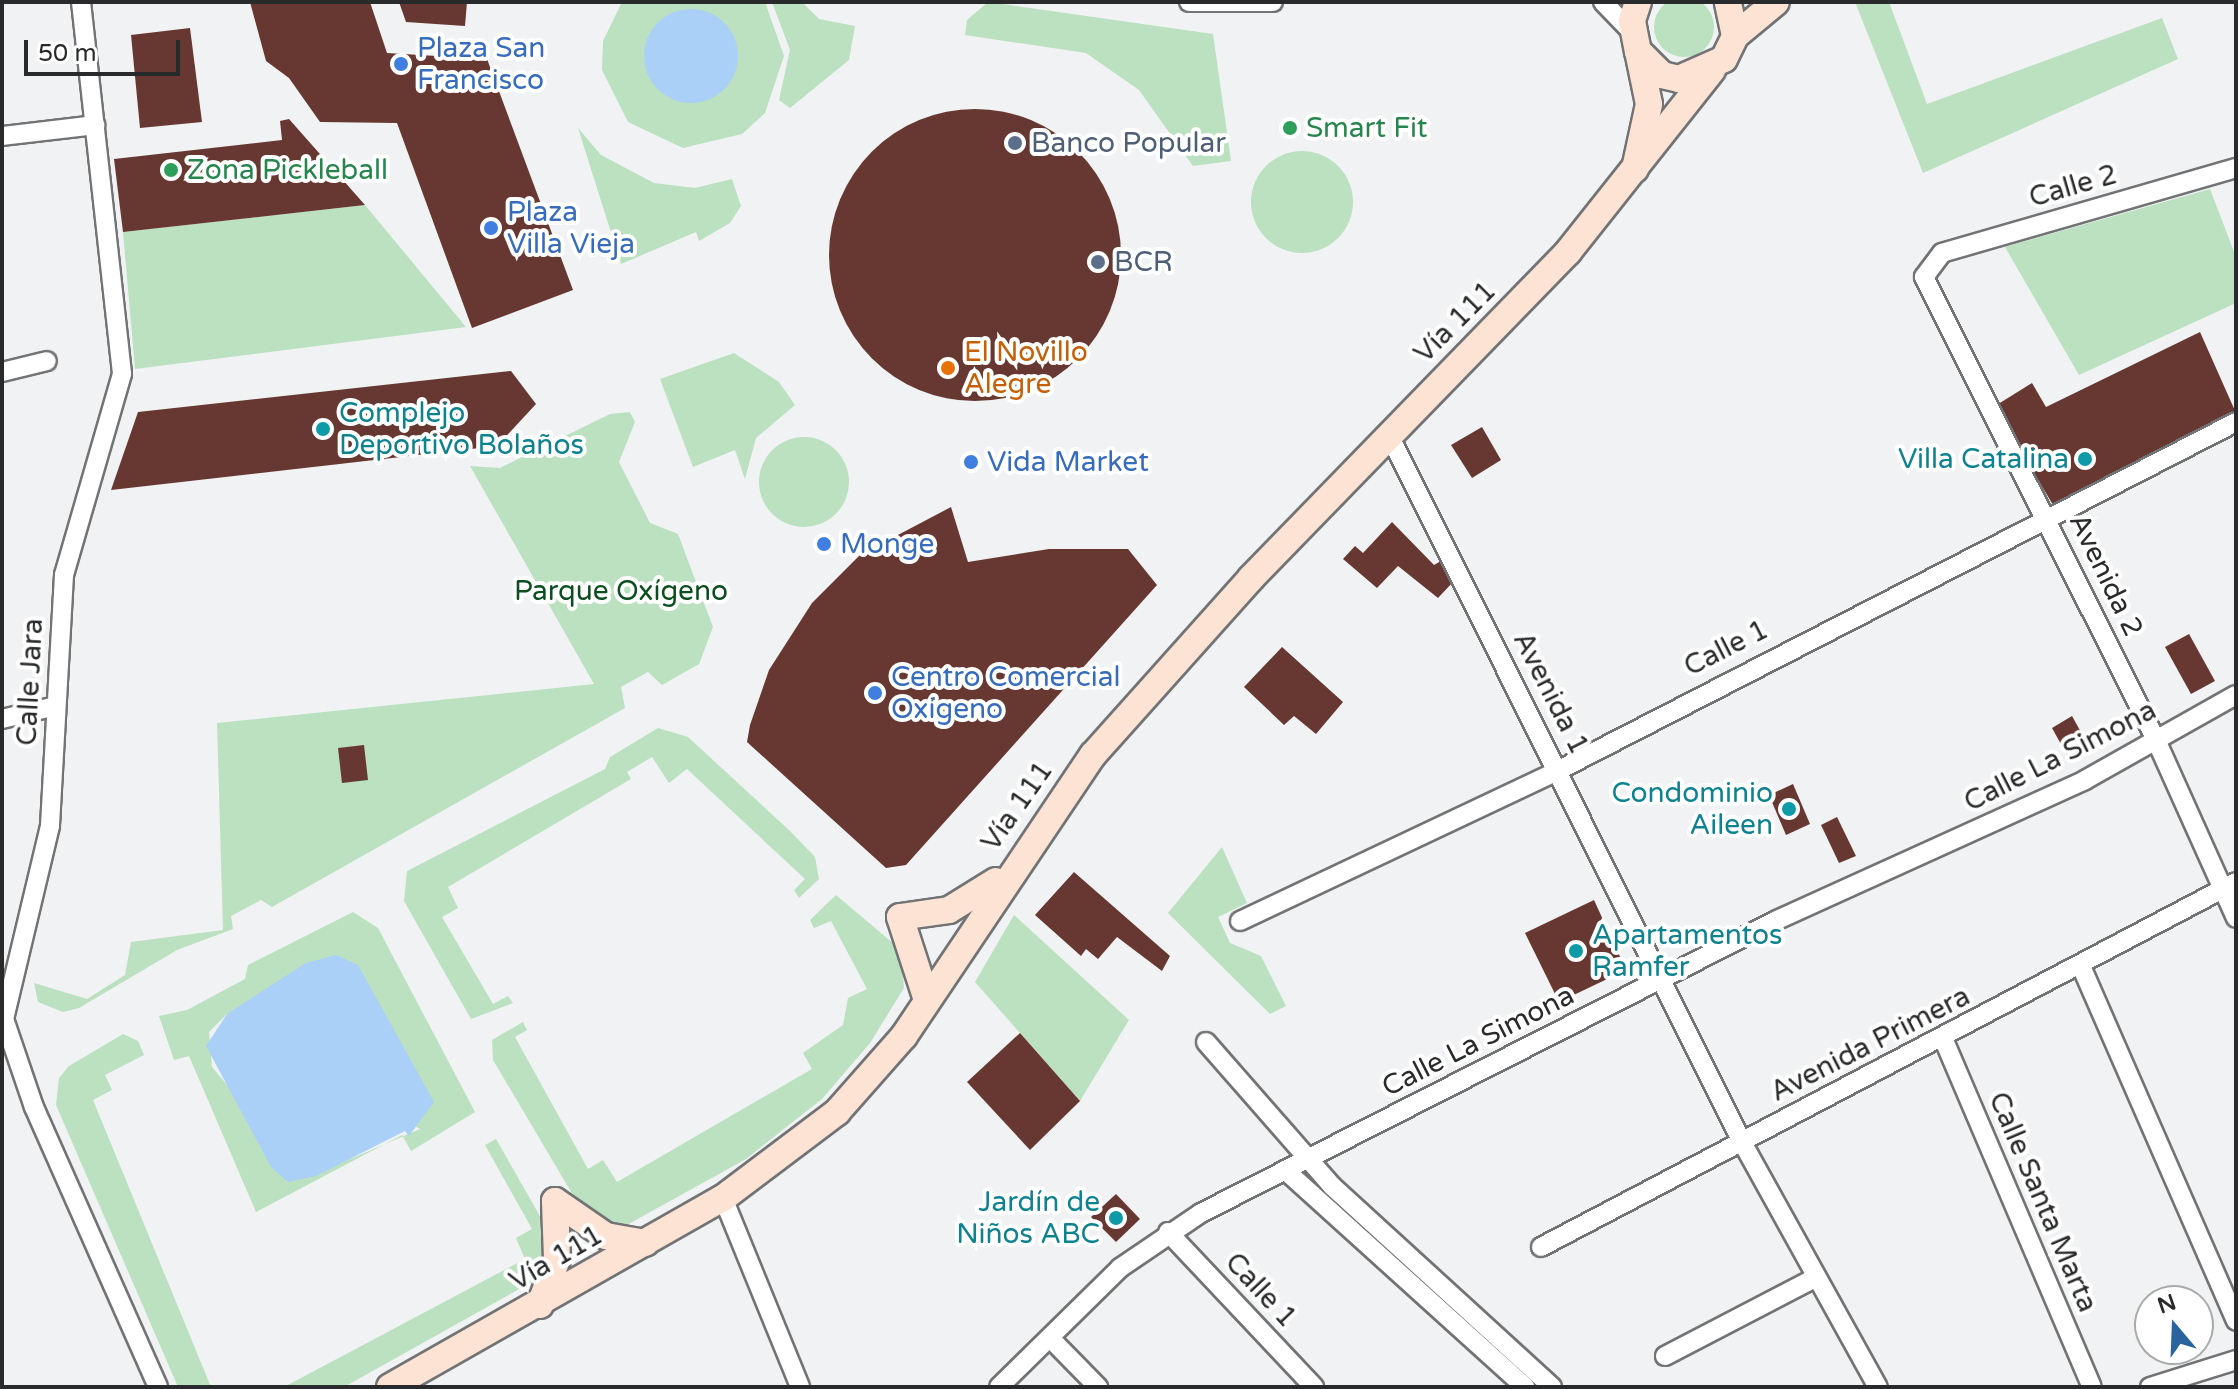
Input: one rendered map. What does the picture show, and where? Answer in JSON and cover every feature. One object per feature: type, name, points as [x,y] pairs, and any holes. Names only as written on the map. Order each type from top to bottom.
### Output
[{"type":"main road","points":[[1638,2],[1635,42],[1662,75],[1712,70]]},
{"type":"main road","points":[[1728,2],[1735,36],[1776,2]]},
{"type":"main road","name":"Vía 111","points":[[390,1387],[540,1305],[723,1198],[837,1112],[927,1000],[1011,869],[1153,685],[1389,435],[1568,252],[1634,173],[1735,36]]},
{"type":"main road","name":"Vía 111","points":[[1634,173],[1649,104],[1635,42]]},
{"type":"main road","points":[[927,1000],[900,917],[949,910],[1011,869]]},
{"type":"main road","points":[[540,1305],[557,1259],[555,1201],[595,1230],[645,1243]]},
{"type":"street","name":"Calle Jara","points":[[81,2],[122,374],[71,539],[52,707],[50,826],[12,966],[5,1028],[158,1387]]},
{"type":"street","points":[[1189,2],[1273,2]]},
{"type":"street","points":[[1603,2],[1635,42]]},
{"type":"street","points":[[2,136],[95,125]]},
{"type":"street","name":"Calle 2","points":[[1929,263],[1942,253],[2236,168]]},
{"type":"street","name":"Avenida 2","points":[[1929,263],[1926,292],[2047,519],[2230,885],[2236,918]]},
{"type":"street","points":[[2,372],[47,361]]},
{"type":"street","name":"Calle 1","points":[[1240,921],[1559,770],[2236,422]]},
{"type":"street","name":"Avenida 1","points":[[1389,435],[1559,770],[1659,979],[1742,1142],[1878,1387]]},
{"type":"street","name":"Calle La Simona","points":[[999,1387],[1168,1232],[1659,979],[2156,740],[2236,695]]},
{"type":"street","points":[[2,719],[52,707]]},
{"type":"street","name":"Avenida Primera","points":[[1541,1247],[2081,966],[2230,885]]},
{"type":"street","points":[[2081,966],[2236,1321]]},
{"type":"street","name":"Calle Santa Marta","points":[[1943,1038],[2092,1387]]},
{"type":"street","points":[[1206,1042],[1310,1158],[1449,1298],[1552,1387]]},
{"type":"street","points":[[1285,1170],[1525,1387]]},
{"type":"street","points":[[723,1198],[800,1387]]},
{"type":"street","name":"Calle 1","points":[[1168,1232],[1314,1387]]},
{"type":"street","points":[[1665,1356],[1815,1278]]},
{"type":"street","points":[[1050,1338],[1098,1387]]},
{"type":"street","points":[[2150,1387],[2236,1360]]},
{"type":"green space","points":[[1684,-3],[1696,-1],[1705,6],[1712,15],[1712,39],[1705,48],[1696,55],[1684,57],[1672,55],[1663,48],[1656,39],[1654,27],[1656,15],[1663,6],[1672,-1]]},
{"type":"green space","points":[[622,2],[765,2],[784,56],[765,113],[742,134],[683,148],[628,122],[602,70],[603,41]]},
{"type":"green space","points":[[772,2],[802,2],[819,19],[855,26],[849,60],[790,108],[779,100],[790,50]]},
{"type":"green space","points":[[988,2],[1213,34],[1231,161],[1193,166],[1139,90],[1086,53],[965,35],[967,20]]},
{"type":"green space","points":[[1855,2],[1889,2],[1927,104],[2162,18],[2178,59],[1923,173]]},
{"type":"green space","points":[[578,128],[601,155],[654,183],[695,188],[732,179],[741,206],[730,223],[699,241],[696,232],[621,264]]},
{"type":"green space","points":[[1302,151],[1321,155],[1338,166],[1349,183],[1353,202],[1349,221],[1338,238],[1321,249],[1302,253],[1283,249],[1266,238],[1255,221],[1251,202],[1255,183],[1266,166],[1283,155]]},
{"type":"green space","points":[[2210,189],[2236,257],[2236,303],[2079,375],[2005,247]]},
{"type":"green space","points":[[365,205],[466,327],[135,369],[123,232]]},
{"type":"green space","points":[[734,353],[779,382],[795,405],[756,438],[745,479],[735,450],[693,467],[660,379]]},
{"type":"green space","name":"Parque Oxígeno","points":[[630,412],[635,422],[619,462],[650,523],[678,534],[713,627],[699,664],[662,685],[648,672],[621,687],[625,708],[272,907],[261,900],[231,916],[233,929],[177,950],[79,1008],[63,1012],[38,1002],[34,983],[87,999],[125,975],[131,942],[223,930],[217,723],[594,684],[470,466],[500,468],[610,414]]},
{"type":"green space","points":[[804,437],[821,441],[836,450],[845,465],[849,482],[845,499],[836,514],[821,523],[804,527],[787,523],[772,514],[763,499],[759,482],[763,465],[772,450],[787,441]]},
{"type":"green space","points":[[658,728],[688,737],[789,830],[815,857],[819,879],[799,898],[794,890],[805,879],[687,769],[669,783],[652,757],[627,772],[631,779],[448,887],[458,908],[442,917],[493,1004],[508,996],[513,1003],[471,1019],[404,901],[407,871],[605,769],[610,757]]},
{"type":"green space","points":[[1222,847],[1247,903],[1218,917],[1230,943],[1261,956],[1286,1006],[1270,1014],[1168,913]]},
{"type":"green space","points":[[836,895],[894,944],[902,966],[904,988],[870,1043],[822,1099],[746,1159],[625,1226],[609,1228],[580,1207],[493,1060],[492,1040],[523,1022],[527,1030],[515,1037],[588,1169],[603,1160],[617,1182],[812,1069],[803,1053],[843,1025],[848,998],[867,989],[831,921],[814,928],[810,920]]},
{"type":"green space","points":[[353,912],[378,928],[475,1112],[411,1151],[403,1136],[420,1129],[227,1014],[209,1032],[212,1067],[306,1178],[384,1144],[256,1212],[189,1056],[174,1060],[159,1016],[187,1010],[245,979],[248,965]]},
{"type":"green space","points":[[1014,915],[1129,1020],[1080,1101],[975,982]]},
{"type":"green space","points":[[123,1034],[138,1041],[144,1055],[105,1075],[112,1090],[93,1100],[211,1387],[178,1387],[56,1105],[59,1078],[69,1066]]},
{"type":"green space","points":[[496,1139],[549,1232],[552,1245],[539,1278],[344,1387],[284,1387],[525,1259],[516,1238],[532,1229],[485,1145]]},
{"type":"water","points":[[691,9],[709,13],[724,23],[734,38],[738,56],[734,74],[724,89],[709,99],[691,103],[673,99],[658,89],[648,74],[644,56],[648,38],[658,23],[673,13]]},
{"type":"water","points":[[336,955],[358,965],[434,1102],[409,1136],[405,1131],[316,1176],[288,1182],[271,1167],[206,1046],[227,1014],[306,963]]},
{"type":"building","points":[[250,2],[370,2],[387,53],[487,59],[573,290],[472,328],[397,123],[320,122],[289,78],[266,61]]},
{"type":"building","name":"Plaza San Francisco","points":[[399,2],[467,2],[465,26],[406,22]]},
{"type":"building","points":[[190,28],[202,122],[140,128],[131,35]]},
{"type":"building","points":[[961,109],[989,109],[1017,115],[1044,126],[1068,142],[1088,162],[1104,186],[1115,213],[1121,255],[1119,284],[1104,324],[1088,348],[1068,368],[1044,384],[1017,395],[989,401],[961,401],[933,395],[906,384],[882,368],[862,348],[846,324],[835,297],[829,269],[829,241],[835,213],[846,186],[862,162],[882,142],[906,126],[933,115]]},
{"type":"building","points":[[289,119],[365,205],[123,232],[114,159],[282,140],[280,121]]},
{"type":"building","name":"Villa Catalina","points":[[2200,332],[2236,413],[2053,505],[1995,406],[2032,383],[2046,407]]},
{"type":"building","name":"Complejo Deportivo Bolaños","points":[[511,371],[536,404],[497,446],[111,490],[138,412]]},
{"type":"building","points":[[1482,427],[1501,460],[1472,478],[1451,445]]},
{"type":"building","points":[[951,507],[968,562],[1049,549],[1128,549],[1157,585],[906,865],[886,868],[747,742],[750,725],[769,670],[812,603],[860,555]]},
{"type":"building","points":[[1392,522],[1434,565],[1441,561],[1453,582],[1438,598],[1398,566],[1377,588],[1343,559],[1355,546],[1363,553]]},
{"type":"building","points":[[2189,634],[2215,681],[2191,694],[2165,647]]},
{"type":"building","points":[[1282,647],[1343,702],[1316,734],[1294,716],[1284,725],[1244,687]]},
{"type":"building","points":[[2072,716],[2087,743],[2067,755],[2052,728]]},
{"type":"building","points":[[364,745],[368,780],[342,783],[338,748]]},
{"type":"building","name":"Condominio Aileen","points":[[1793,784],[1810,824],[1786,835],[1769,795]]},
{"type":"building","points":[[1837,817],[1856,856],[1839,863],[1821,825]]},
{"type":"building","points":[[1074,872],[1170,956],[1162,971],[1117,937],[1098,959],[1086,949],[1081,956],[1035,915]]},
{"type":"building","name":"Apartamentos Ramfer","points":[[1594,900],[1626,970],[1559,1002],[1525,933]]},
{"type":"building","points":[[1020,1033],[1080,1101],[1030,1150],[967,1082]]},
{"type":"building","name":"Jardín de Niños ABC","points":[[1116,1194],[1140,1219],[1116,1242],[1091,1217]]},
{"type":"place","name":"Plaza San Francisco","points":[[401,64]]},
{"type":"place","name":"Smart Fit","points":[[1290,128]]},
{"type":"place","name":"Banco Popular","points":[[1015,143]]},
{"type":"place","name":"Zona Pickleball","points":[[171,170]]},
{"type":"place","name":"Plaza Villa Vieja","points":[[491,228]]},
{"type":"place","name":"BCR","points":[[1098,262]]},
{"type":"place","name":"El Novillo Alegre","points":[[948,368]]},
{"type":"place","name":"Complejo Deportivo Bolaños","points":[[323,429]]},
{"type":"place","name":"Villa Catalina","points":[[2085,459]]},
{"type":"place","name":"Vida Market","points":[[971,462]]},
{"type":"place","name":"Monge","points":[[824,544]]},
{"type":"place","name":"Centro Comercial Oxígeno","points":[[875,693]]},
{"type":"place","name":"Condominio Aileen","points":[[1789,809]]},
{"type":"place","name":"Apartamentos Ramfer","points":[[1576,951]]},
{"type":"place","name":"Jardín de Niños ABC","points":[[1116,1218]]}]
